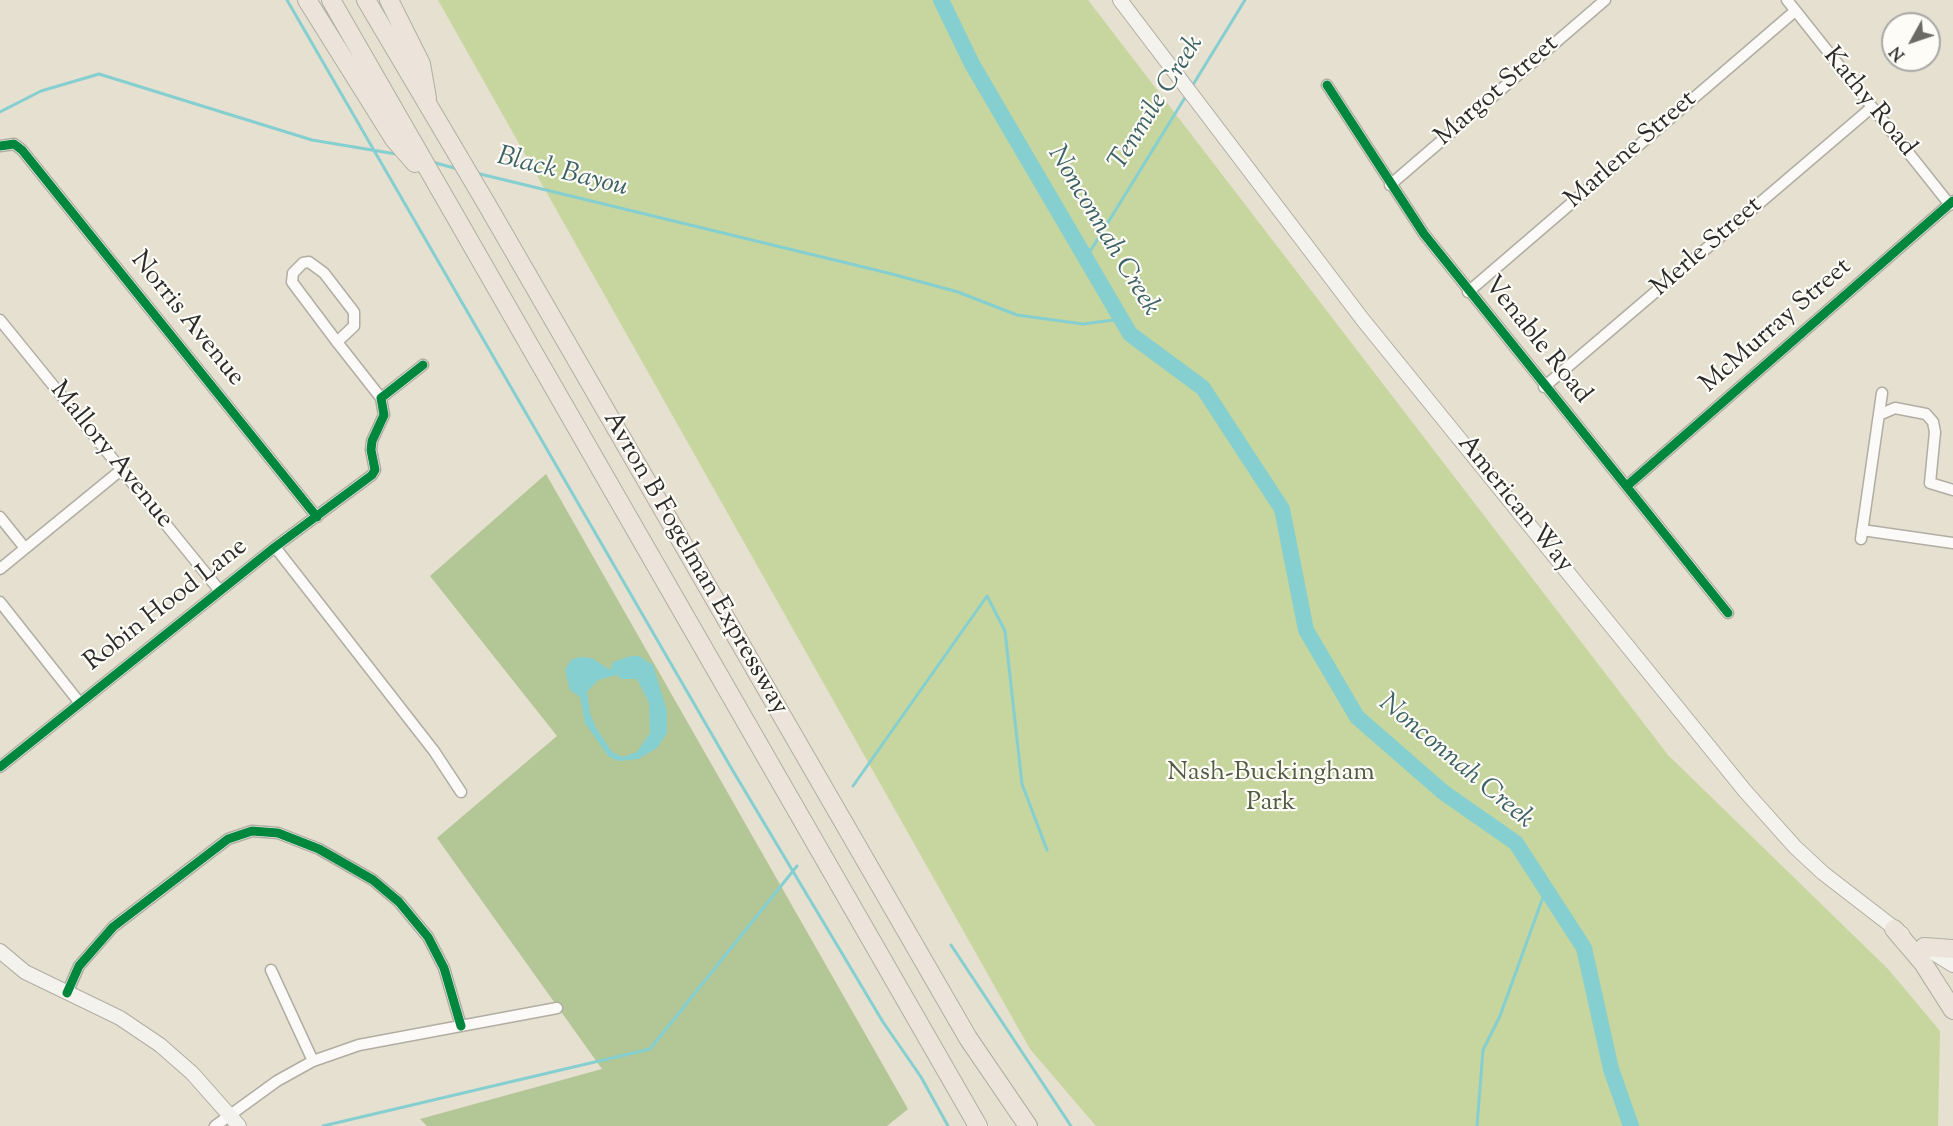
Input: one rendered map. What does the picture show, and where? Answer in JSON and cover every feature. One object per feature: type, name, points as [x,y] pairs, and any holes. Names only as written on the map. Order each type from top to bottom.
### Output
[{"type":"highway","points":[[307,0],[388,114]]},
{"type":"highway","points":[[331,0],[388,114]]},
{"type":"highway","name":"Avron B Fogelman Expressway","points":[[366,0],[486,203],[968,1038],[1028,1126]]},
{"type":"highway","points":[[389,0],[421,64],[433,115]]},
{"type":"highway","name":"Avron B Fogelman Expressway","points":[[388,114],[394,139],[440,192],[978,1126]]},
{"type":"highway","points":[[1894,929],[1923,963],[1953,1010]]},
{"type":"highway","points":[[1924,947],[1953,949]]},
{"type":"main road","name":"American Way","points":[[1120,0],[1363,320],[1745,791],[1802,854],[1894,929],[1953,965]]},
{"type":"main road","points":[[0,951],[25,972],[120,1018],[160,1045],[192,1073],[239,1126]]},
{"type":"street","name":"Margot Street","points":[[1390,185],[1605,0]]},
{"type":"street","name":"Kathy Road","points":[[1787,0],[1871,108],[1951,203]]},
{"type":"street","name":"Marlene Street","points":[[1468,292],[1795,11]]},
{"type":"street","name":"Venable Road","points":[[1327,85],[1390,185],[1468,292],[1544,387],[1628,485],[1728,613]]},
{"type":"street","name":"Merle Street","points":[[1544,387],[1871,108]]},
{"type":"street","name":"Norris Avenue","points":[[0,146],[14,144],[22,150],[317,517]]},
{"type":"street","name":"McMurray Street","points":[[1628,485],[1951,203]]},
{"type":"street","points":[[337,342],[354,326],[354,312],[316,264],[303,263],[292,273],[294,287],[337,342],[381,398],[423,364]]},
{"type":"street","name":"Mallory Avenue","points":[[0,320],[220,591]]},
{"type":"street","points":[[1882,393],[1862,535],[1953,543]]},
{"type":"street","name":"Robin Hood Lane","points":[[0,767],[275,547],[363,482],[375,470],[371,450],[384,415],[381,398]]},
{"type":"street","points":[[1879,415],[1895,408],[1926,414],[1933,422],[1935,432],[1930,483],[1953,490]]},
{"type":"street","points":[[0,569],[24,547],[121,471]]},
{"type":"street","points":[[0,517],[24,547]]},
{"type":"street","points":[[275,547],[434,751],[461,792]]},
{"type":"street","points":[[0,602],[79,702]]},
{"type":"street","points":[[67,993],[80,966],[113,927],[228,839],[252,831],[278,833],[319,849],[373,880],[399,902],[428,937],[439,957],[461,1026]]},
{"type":"street","points":[[271,970],[313,1061]]},
{"type":"street","points":[[215,1126],[277,1081],[313,1061],[359,1046],[557,1008]]},
{"type":"green space","name":"Nash-Buckingham Park","points":[[438,0],[1088,0],[1668,755],[1889,970],[1940,1031],[1938,1126],[1096,1126],[1030,1049]]},
{"type":"green space","points":[[546,474],[908,1109],[887,1126],[427,1126],[420,1119],[602,1069],[437,838],[557,736],[430,576]]},
{"type":"water","points":[[639,656],[653,665],[667,711],[667,733],[657,748],[638,759],[618,761],[608,756],[585,723],[580,697],[570,690],[565,670],[571,660],[580,657],[592,658],[610,670],[613,662]],"holes":[[[617,675],[621,679],[637,679],[649,703],[650,733],[637,752],[623,757],[612,752],[596,728],[590,713],[587,692],[598,680]]]},
{"type":"waterway","points":[[287,0],[733,771],[883,1022],[921,1077],[948,1126]]},
{"type":"waterway","name":"Nonconnah Creek","points":[[941,0],[972,64],[1130,334],[1203,388],[1282,509],[1306,630],[1357,717],[1443,792],[1516,843],[1584,948],[1611,1069],[1631,1126]]},
{"type":"waterway","name":"Tenmile Creek","points":[[1191,88],[1245,0]]},
{"type":"waterway","name":"Black Bayou","points":[[0,112],[41,91],[99,74],[312,140],[396,154]]},
{"type":"waterway","name":"Tenmile Creek","points":[[1086,258],[1186,96]]},
{"type":"waterway","name":"Black Bayou","points":[[432,162],[458,169]]},
{"type":"waterway","name":"Black Bayou","points":[[476,173],[888,273],[958,292],[1017,315],[1083,324],[1121,319]]},
{"type":"waterway","points":[[853,786],[987,596],[1005,631],[1022,784],[1047,850]]},
{"type":"waterway","points":[[323,1126],[650,1049],[797,866]]},
{"type":"waterway","points":[[1477,1126],[1483,1050],[1500,1016],[1546,889]]},
{"type":"waterway","points":[[951,945],[1071,1126]]},
{"type":"cycle path","points":[[1327,85],[1424,234],[1728,613]]},
{"type":"cycle path","points":[[0,146],[14,144],[22,150],[317,517]]},
{"type":"cycle path","points":[[1628,485],[1953,201]]},
{"type":"cycle path","points":[[0,767],[275,547],[372,475],[375,470],[371,450],[372,441],[384,415],[381,398],[423,365]]},
{"type":"cycle path","points":[[67,993],[79,966],[113,927],[228,839],[252,831],[278,833],[319,849],[373,880],[399,902],[428,937],[444,968],[461,1026]]}]
